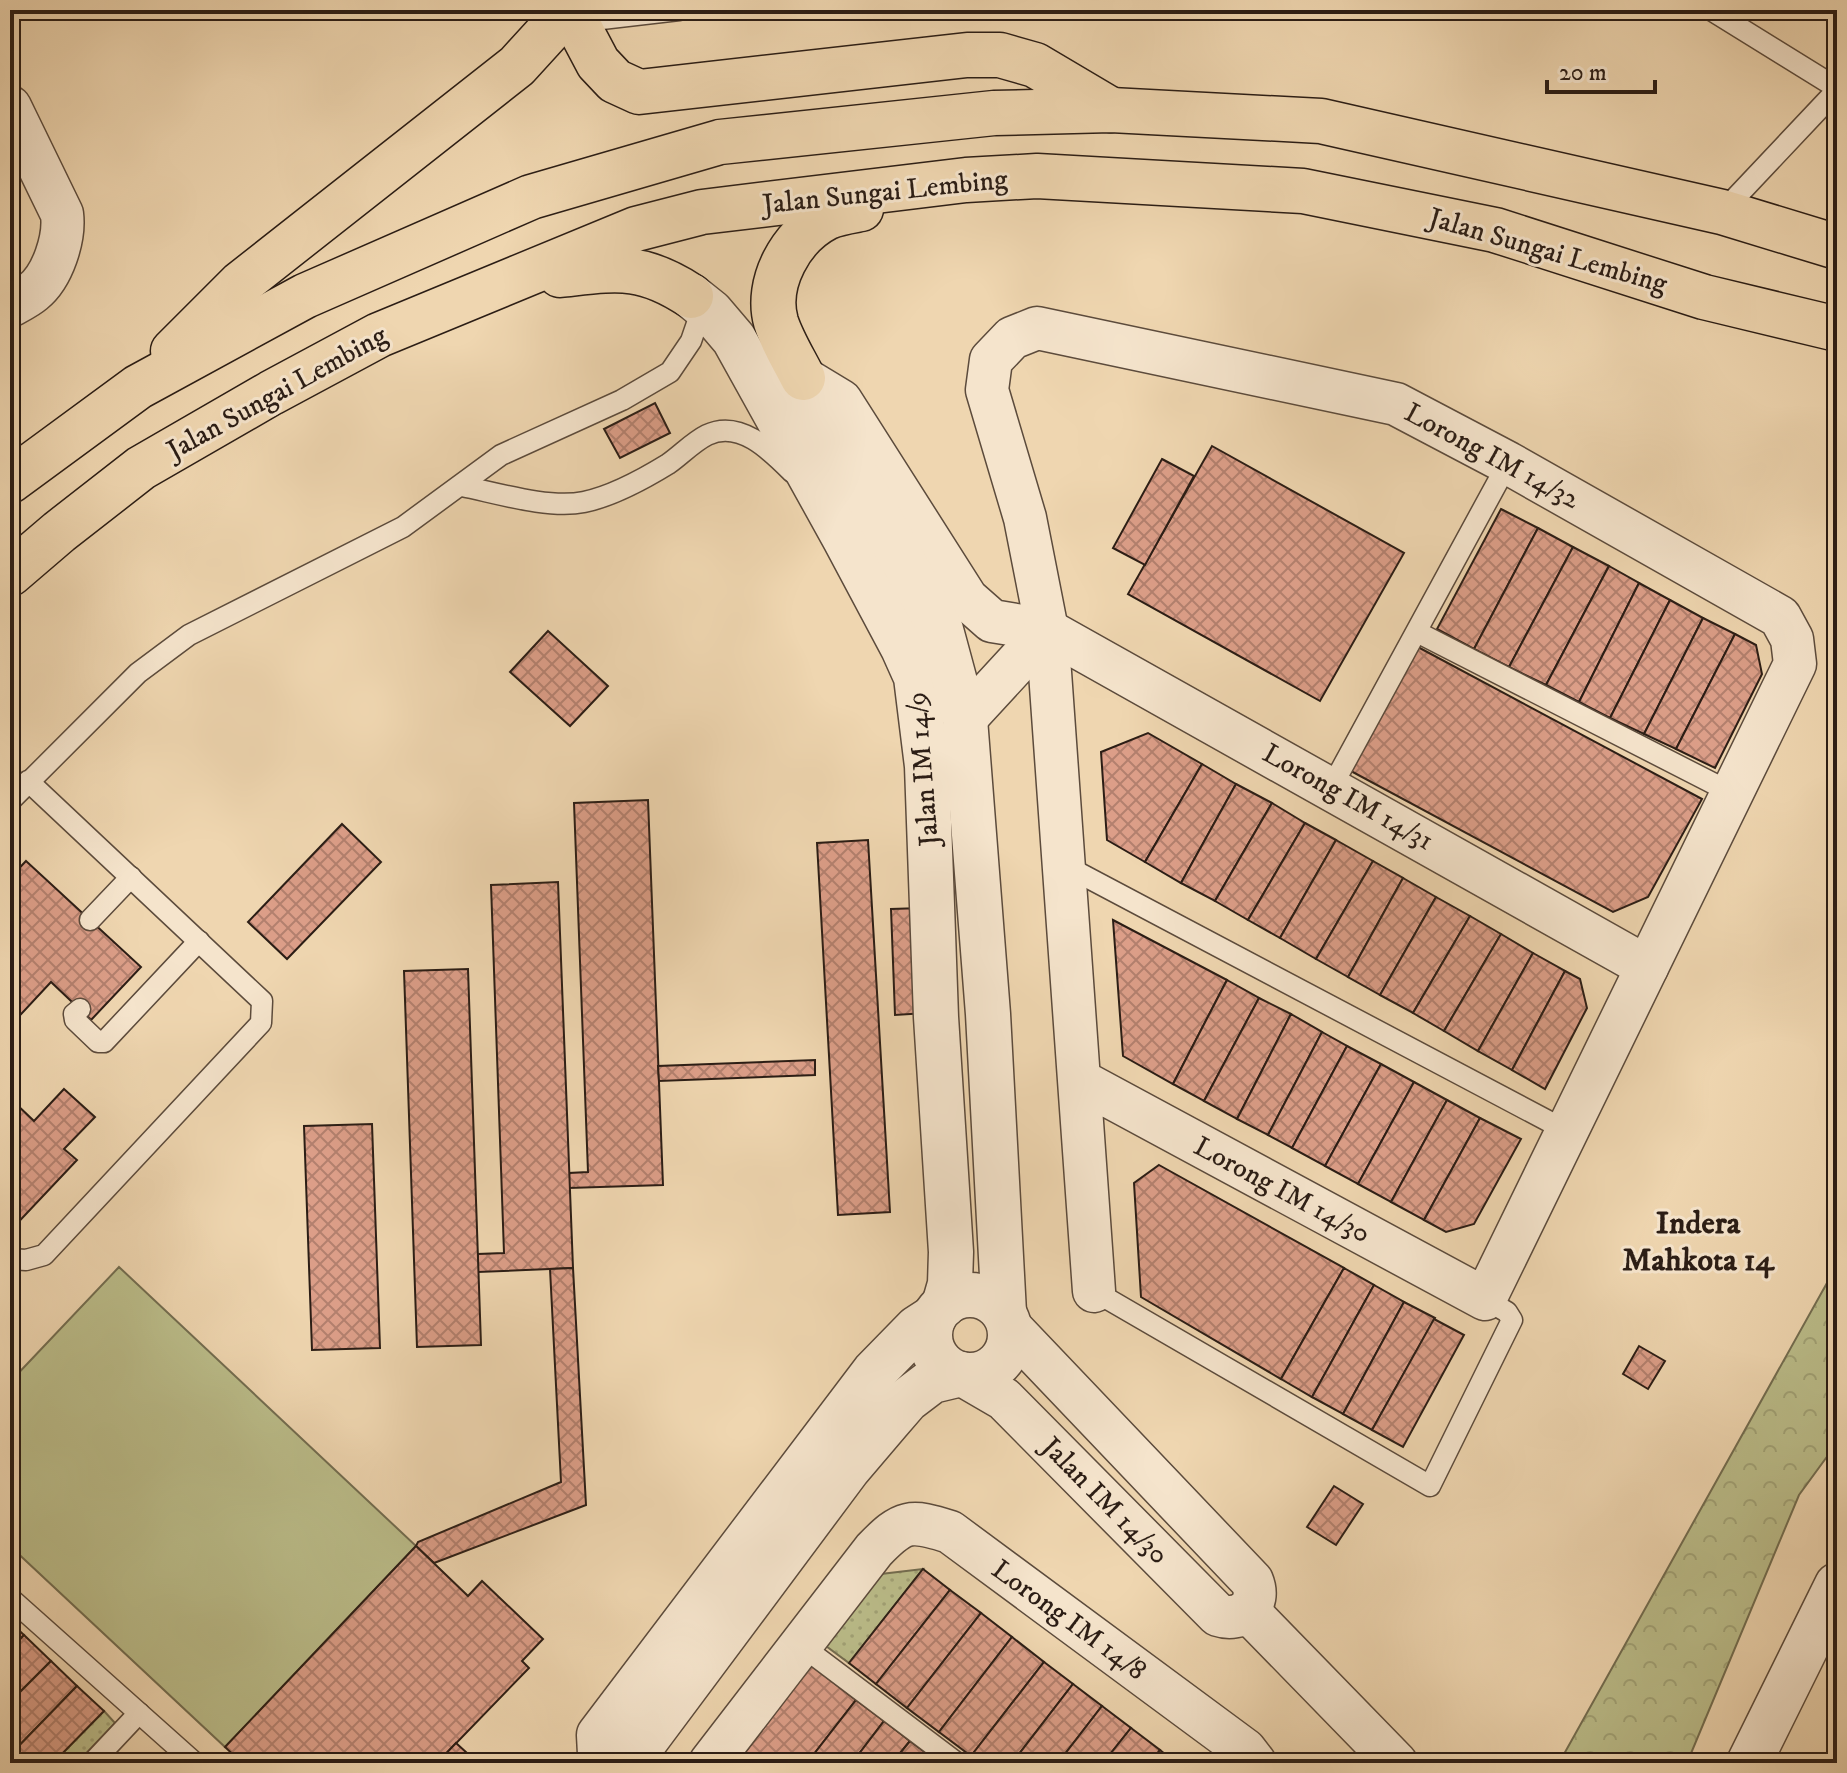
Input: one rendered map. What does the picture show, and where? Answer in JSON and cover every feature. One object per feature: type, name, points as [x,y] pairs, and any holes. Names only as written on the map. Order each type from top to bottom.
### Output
[{"type":"main road","points":[[138,387],[240,284],[517,66],[568,14],[598,63],[615,81],[639,92],[967,55],[1000,55],[1035,65],[1111,110]]},
{"type":"main road","points":[[10,481],[138,387],[305,296],[531,197],[720,142],[994,113],[1111,110],[1321,121],[1722,212],[1837,247]]},
{"type":"main road","points":[[803,378],[776,321],[774,302],[787,255],[810,227],[829,216],[863,208],[1037,176]]},
{"type":"main road","name":"Jalan Sungai Lembing","points":[[10,574],[141,468],[379,335],[636,229],[702,212],[966,180],[1037,176],[1303,191],[1495,230],[1704,297],[1837,329]]},
{"type":"main road","points":[[512,280],[620,268],[668,281],[697,301]]},
{"type":"street","points":[[10,107],[62,214],[64,229],[50,269],[35,291],[10,306]]},
{"type":"street","name":"Jalan IM 14/9","points":[[697,301],[734,339],[845,539],[922,639],[916,677],[927,766],[936,1017],[951,1252],[950,1284],[939,1311]]},
{"type":"street","name":"Lorong IM 14/32","points":[[1047,630],[1025,518],[987,390],[991,360],[1012,338],[1037,328],[1396,404],[1508,463],[1780,617],[1792,639],[1795,664],[1732,793]]},
{"type":"street","name":"Lorong IM 14/31","points":[[803,378],[841,401],[967,599],[992,621],[1047,630],[1647,967]]},
{"type":"street","name":"Jalan IM 14/9","points":[[803,378],[922,639],[965,719],[1007,1320]]},
{"type":"street","points":[[965,719],[1047,630]]},
{"type":"street","points":[[1047,630],[1094,1291]]},
{"type":"street","points":[[1485,1299],[1732,793]]},
{"type":"street","name":"Lorong IM 14/30","points":[[1079,1080],[1485,1299]]},
{"type":"street","points":[[983,1296],[994,1303],[1007,1320],[1007,1352],[1000,1363],[976,1375],[961,1374],[932,1381],[907,1400],[848,1469],[634,1756],[610,1762],[598,1748],[599,1735],[835,1408],[917,1328],[939,1311],[956,1297],[983,1296]]},
{"type":"street","points":[[939,1311],[930,1331],[931,1345],[937,1358],[947,1368],[961,1374]]},
{"type":"street","name":"Jalan IM 14/30","points":[[961,1374],[1004,1399],[1218,1615],[1234,1618],[1248,1611],[1255,1597],[1252,1581],[1007,1320]]},
{"type":"street","name":"Lorong IM 14/8","points":[[802,1646],[874,1550],[895,1528],[909,1523],[927,1524],[950,1532],[1245,1750],[1255,1763]]},
{"type":"street","points":[[1749,1763],[1837,1585]]},
{"type":"street","points":[[1248,1611],[1396,1763]]},
{"type":"street","points":[[710,1763],[802,1646]]},
{"type":"lane","points":[[568,14],[679,10]]},
{"type":"lane","points":[[1711,10],[1837,89],[1722,212]]},
{"type":"lane","points":[[10,801],[138,673],[189,635],[403,527],[501,455],[622,400],[670,372],[691,341],[697,301]]},
{"type":"lane","points":[[462,486],[532,500],[581,503],[612,494],[668,464],[707,435],[734,432],[750,438],[772,453],[792,472],[845,539]]},
{"type":"lane","points":[[1331,788],[1508,463]]},
{"type":"lane","points":[[1417,632],[1732,793]]},
{"type":"lane","points":[[10,1259],[26,1260],[44,1255],[261,1023],[262,1001],[28,781]]},
{"type":"lane","points":[[1064,865],[1567,1131]]},
{"type":"lane","points":[[90,920],[131,877]]},
{"type":"lane","points":[[80,1009],[74,1014],[75,1020],[98,1042],[104,1042],[199,941]]},
{"type":"lane","points":[[1094,1291],[1430,1486],[1512,1320],[1507,1312],[1485,1299]]},
{"type":"lane","points":[[10,1598],[195,1763]]},
{"type":"lane","points":[[802,1646],[957,1763]]},
{"type":"lane","points":[[92,1763],[139,1713]]},
{"type":"green space","points":[[1837,1265],[1837,1443],[1799,1495],[1687,1763],[1559,1763]]},
{"type":"green space","points":[[119,1267],[416,1546],[225,1747],[10,1546],[10,1382]]},
{"type":"green space","points":[[923,1569],[849,1663],[826,1646],[881,1574]]},
{"type":"green space","points":[[104,1711],[115,1723],[77,1763],[53,1763]]},
{"type":"building","points":[[655,403],[670,433],[620,458],[604,429]]},
{"type":"building","points":[[1212,446],[1404,553],[1320,701],[1128,594]]},
{"type":"building","points":[[1162,459],[1194,476],[1145,565],[1113,548]]},
{"type":"building","points":[[1501,509],[1538,528],[1474,649],[1437,629]]},
{"type":"building","points":[[1538,528],[1573,547],[1509,667],[1474,649]]},
{"type":"building","points":[[1573,547],[1609,566],[1546,685],[1509,667]]},
{"type":"building","points":[[1609,566],[1639,583],[1579,702],[1546,685]]},
{"type":"building","points":[[1639,583],[1670,600],[1610,718],[1579,702]]},
{"type":"building","points":[[1670,600],[1703,618],[1644,734],[1610,718]]},
{"type":"building","points":[[1703,618],[1735,634],[1676,749],[1644,734]]},
{"type":"building","points":[[548,631],[608,686],[570,726],[510,672]]},
{"type":"building","points":[[1735,634],[1756,645],[1762,674],[1715,768],[1676,749]]},
{"type":"building","points":[[1416,646],[1702,799],[1648,897],[1613,912],[1349,770]]},
{"type":"building","points":[[1148,733],[1202,764],[1145,862],[1107,840],[1101,752]]},
{"type":"building","points":[[1202,764],[1236,784],[1181,883],[1145,862]]},
{"type":"building","points":[[1236,784],[1272,803],[1215,901],[1181,883]]},
{"type":"building","points":[[648,800],[663,1185],[569,1188],[569,1173],[588,1172],[574,803]]},
{"type":"building","points":[[1272,803],[1305,823],[1248,920],[1215,901]]},
{"type":"building","points":[[1305,823],[1336,840],[1280,938],[1248,920]]},
{"type":"building","points":[[342,824],[381,862],[287,959],[248,922]]},
{"type":"building","points":[[868,840],[890,1212],[838,1215],[817,843]]},
{"type":"building","points":[[1336,840],[1373,861],[1316,959],[1280,938]]},
{"type":"building","points":[[26,861],[141,967],[91,1020],[51,982],[10,1026],[10,878]]},
{"type":"building","points":[[1373,861],[1403,878],[1348,977],[1316,959]]},
{"type":"building","points":[[1403,878],[1436,897],[1380,995],[1348,977]]},
{"type":"building","points":[[558,882],[573,1268],[478,1272],[478,1254],[504,1253],[491,885]]},
{"type":"building","points":[[1436,897],[1470,916],[1413,1013],[1380,995]]},
{"type":"building","points":[[922,908],[926,1013],[895,1015],[891,909]]},
{"type":"building","points":[[1470,916],[1501,934],[1444,1031],[1413,1013]]},
{"type":"building","points":[[1113,920],[1227,980],[1173,1084],[1123,1056]]},
{"type":"building","points":[[1501,934],[1533,953],[1478,1051],[1444,1031]]},
{"type":"building","points":[[1533,953],[1565,971],[1512,1070],[1478,1051]]},
{"type":"building","points":[[468,969],[481,1345],[417,1347],[404,971]]},
{"type":"building","points":[[1565,971],[1580,979],[1587,1008],[1545,1089],[1512,1070]]},
{"type":"building","points":[[1227,980],[1259,998],[1204,1101],[1173,1084]]},
{"type":"building","points":[[1259,998],[1291,1014],[1237,1119],[1204,1101]]},
{"type":"building","points":[[1291,1014],[1322,1032],[1268,1135],[1237,1119]]},
{"type":"building","points":[[1322,1032],[1347,1046],[1292,1148],[1268,1135]]},
{"type":"building","points":[[1347,1046],[1381,1064],[1325,1166],[1292,1148]]},
{"type":"building","points":[[815,1060],[815,1075],[659,1081],[658,1066]]},
{"type":"building","points":[[1381,1064],[1414,1082],[1358,1184],[1325,1166]]},
{"type":"building","points":[[1414,1082],[1447,1100],[1391,1202],[1358,1184]]},
{"type":"building","points":[[64,1089],[95,1117],[64,1149],[77,1160],[10,1231],[10,1098],[34,1121]]},
{"type":"building","points":[[1447,1100],[1480,1118],[1424,1220],[1391,1202]]},
{"type":"building","points":[[1480,1118],[1521,1139],[1474,1224],[1446,1232],[1424,1220]]},
{"type":"building","points":[[372,1124],[380,1348],[312,1350],[304,1126]]},
{"type":"building","points":[[1159,1165],[1344,1268],[1281,1379],[1141,1297],[1134,1183]]},
{"type":"building","points":[[573,1268],[586,1505],[434,1563],[416,1546],[418,1542],[561,1482],[550,1269]]},
{"type":"building","points":[[1344,1268],[1374,1285],[1312,1397],[1281,1379]]},
{"type":"building","points":[[1374,1285],[1404,1302],[1343,1414],[1312,1397]]},
{"type":"building","points":[[1404,1302],[1435,1318],[1372,1430],[1343,1414]]},
{"type":"building","points":[[1434,1319],[1464,1335],[1403,1447],[1372,1430]]},
{"type":"building","points":[[1639,1346],[1665,1361],[1648,1389],[1623,1374]]},
{"type":"building","points":[[1334,1486],[1363,1504],[1336,1545],[1307,1527]]},
{"type":"building","points":[[416,1546],[468,1596],[482,1581],[543,1639],[522,1661],[529,1668],[437,1763],[242,1763],[225,1747]]},
{"type":"building","points":[[923,1569],[950,1590],[876,1684],[849,1663]]},
{"type":"building","points":[[950,1590],[981,1613],[907,1708],[876,1684]]},
{"type":"building","points":[[981,1613],[1012,1637],[939,1732],[907,1708]]},
{"type":"building","points":[[10,1622],[24,1635],[10,1650]]},
{"type":"building","points":[[24,1635],[51,1661],[10,1702],[10,1650]]},
{"type":"building","points":[[1012,1637],[1044,1662],[971,1756],[939,1732]]},
{"type":"building","points":[[51,1661],[77,1686],[10,1755],[10,1702]]},
{"type":"building","points":[[1044,1662],[1073,1684],[1012,1763],[979,1763],[971,1756]]},
{"type":"building","points":[[811,1665],[856,1700],[807,1763],[737,1763]]},
{"type":"building","points":[[1073,1684],[1102,1706],[1058,1763],[1012,1763]]},
{"type":"building","points":[[77,1686],[104,1711],[53,1763],[10,1763],[10,1755]]},
{"type":"building","points":[[856,1700],[884,1721],[852,1763],[807,1763]]},
{"type":"building","points":[[1102,1706],[1131,1728],[1103,1763],[1058,1763]]},
{"type":"building","points":[[884,1721],[910,1741],[892,1763],[852,1763]]},
{"type":"building","points":[[1131,1728],[1160,1750],[1150,1763],[1103,1763]]},
{"type":"building","points":[[910,1741],[938,1762],[892,1763]]},
{"type":"building","points":[[456,1743],[478,1763],[437,1763]]},
{"type":"building","points":[[1160,1750],[1176,1763],[1150,1763]]},
{"type":"district","name":"Indera Mahkota 14","points":[[1698,1242]]}]
